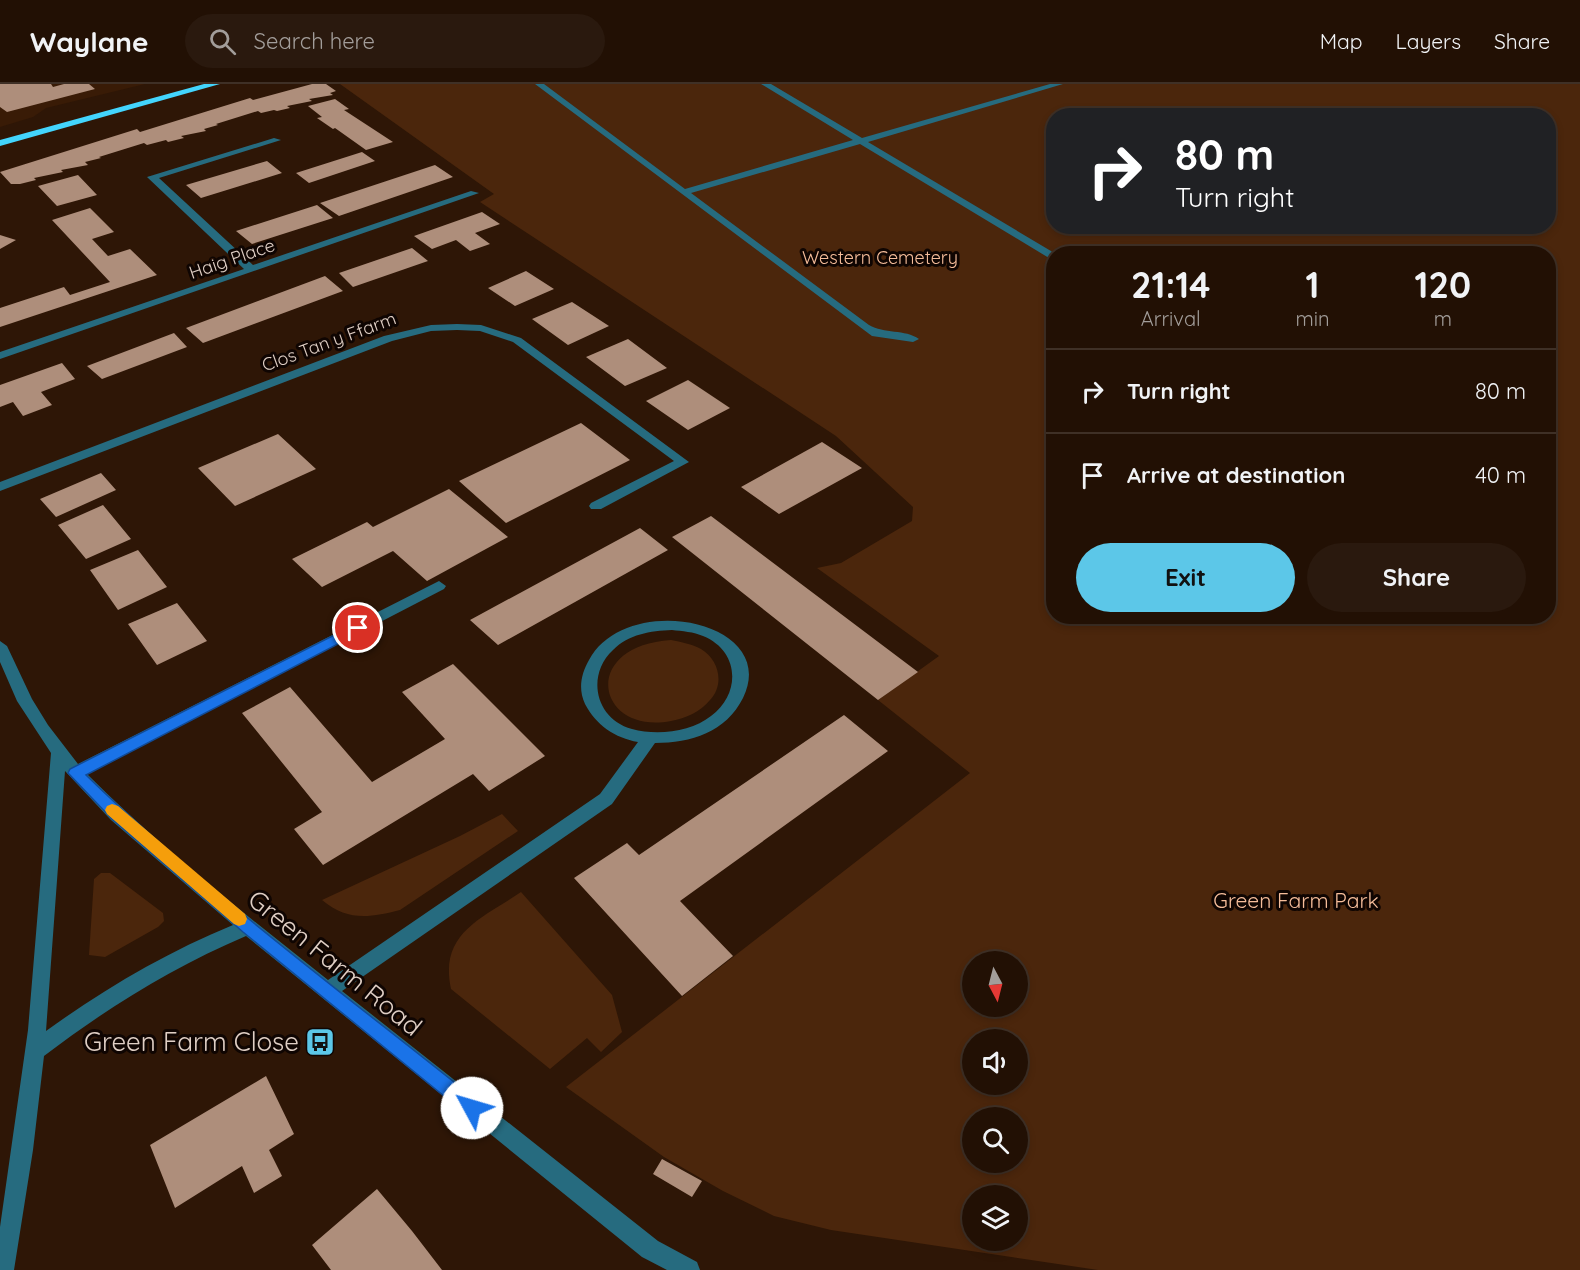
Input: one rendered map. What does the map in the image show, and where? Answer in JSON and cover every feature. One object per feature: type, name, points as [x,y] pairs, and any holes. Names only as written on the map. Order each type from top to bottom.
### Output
[{"type":"highway","points":[[0,142],[215,84]]},
{"type":"street","points":[[539,84],[865,327],[883,335],[913,339]]},
{"type":"street","points":[[765,84],[1046,252]]},
{"type":"street","points":[[684,192],[1059,84]]},
{"type":"street","points":[[252,270],[152,177],[277,140]]},
{"type":"street","name":"Haig Place","points":[[0,356],[474,193]]},
{"type":"street","name":"Clos Tan y Ffarm","points":[[0,487],[388,338],[431,328],[457,327],[481,328],[517,340],[683,462],[596,506]]},
{"type":"street","points":[[75,773],[439,586]]},
{"type":"street","points":[[328,991],[606,799],[650,738],[676,736],[701,730],[721,717],[735,701],[742,683],[740,665],[732,649],[716,636],[696,628],[672,625],[648,627],[624,635],[604,648],[592,665],[587,684],[591,703],[604,720],[624,732],[650,738]]},
{"type":"street","name":"Green Farm Road","points":[[0,646],[25,701],[59,754],[117,815],[248,927],[650,1249],[689,1270]]},
{"type":"street","points":[[3,1270],[14,1211],[36,1050],[52,801],[59,754]]},
{"type":"street","points":[[36,1050],[78,1019],[163,965],[209,942],[248,927]]},
{"type":"shaded area","points":[[0,84],[145,84],[46,108],[33,117],[0,127]]},
{"type":"green space","name":"Green Farm Park","points":[[340,84],[1580,84],[1580,1270],[1098,1270],[971,1251],[1028,1251],[1028,1185],[962,1185],[962,1250],[831,1230],[774,1216],[723,1191],[664,1157],[566,1087],[970,773],[878,700],[939,656],[817,568],[841,563],[912,521],[913,507],[836,436],[480,202],[494,194]]},
{"type":"green space","points":[[671,640],[698,647],[712,659],[718,673],[715,694],[697,711],[677,720],[646,722],[626,715],[614,703],[608,688],[611,672],[622,657],[642,646]]},
{"type":"green space","points":[[502,814],[518,831],[400,910],[368,916],[349,915],[322,900],[460,836]]},
{"type":"green space","points":[[101,873],[110,873],[163,913],[164,921],[158,927],[105,957],[89,955],[94,879]]},
{"type":"green space","points":[[521,892],[612,995],[622,1032],[601,1052],[587,1038],[550,1069],[451,989],[449,970],[451,954],[457,941],[478,920]]},
{"type":"building","points":[[0,84],[51,84],[53,87],[64,84],[89,84],[95,89],[7,112],[0,107]]},
{"type":"building","points":[[312,84],[326,84],[336,91],[330,93],[333,95],[287,106],[290,108],[261,113],[258,111],[216,124],[218,125],[204,129],[206,131],[181,136],[184,138],[147,145],[144,143],[85,162],[88,165],[61,170],[63,172],[34,178],[36,180],[20,184],[11,184],[0,172],[137,129],[140,132],[250,98],[253,100]]},
{"type":"building","points":[[335,99],[349,109],[344,110],[393,142],[366,150],[317,118],[322,117],[308,106]]},
{"type":"building","points":[[362,152],[375,161],[309,183],[296,173]]},
{"type":"building","points":[[267,161],[282,173],[201,198],[186,185]]},
{"type":"building","points":[[435,165],[453,177],[339,216],[320,203]]},
{"type":"building","points":[[78,175],[97,195],[57,206],[38,186]]},
{"type":"building","points":[[317,205],[333,218],[252,244],[236,231]]},
{"type":"building","points":[[90,208],[114,232],[92,239],[108,256],[130,249],[157,275],[0,327],[0,308],[64,287],[70,295],[110,282],[52,220]]},
{"type":"building","points":[[482,212],[500,224],[475,233],[490,244],[470,251],[456,240],[432,249],[414,236]]},
{"type":"building","points":[[0,235],[16,240],[0,249]]},
{"type":"building","points":[[412,248],[428,261],[353,287],[339,273]]},
{"type":"building","points":[[526,271],[554,289],[515,306],[488,288]]},
{"type":"building","points":[[325,276],[343,291],[203,343],[186,328]]},
{"type":"building","points":[[572,302],[609,326],[568,345],[532,319]]},
{"type":"building","points":[[174,333],[187,347],[102,379],[87,366]]},
{"type":"building","points":[[628,339],[667,368],[625,386],[586,357]]},
{"type":"building","points":[[62,363],[75,379],[41,392],[52,405],[23,416],[13,402],[0,407],[0,385]]},
{"type":"building","points":[[688,380],[730,408],[688,430],[646,401]]},
{"type":"building","points":[[581,423],[630,460],[506,523],[459,481]]},
{"type":"building","points":[[278,434],[316,469],[235,506],[198,468]]},
{"type":"building","points":[[822,442],[862,468],[779,514],[741,487]]},
{"type":"building","points":[[101,473],[116,490],[56,517],[40,499]]},
{"type":"building","points":[[449,489],[508,537],[427,581],[393,551],[322,587],[292,559],[367,522],[373,527]]},
{"type":"building","points":[[103,505],[131,539],[86,559],[58,525]]},
{"type":"building","points":[[711,516],[918,672],[878,700],[672,537]]},
{"type":"building","points":[[640,528],[668,550],[498,645],[470,620]]},
{"type":"building","points":[[138,550],[167,587],[118,610],[90,570]]},
{"type":"building","points":[[177,603],[207,641],[157,665],[128,624]]},
{"type":"building","points":[[453,664],[545,756],[489,791],[473,774],[323,865],[294,829],[322,812],[242,713],[290,687],[372,782],[445,739],[402,692]]},
{"type":"building","points":[[844,715],[888,751],[680,901],[733,956],[682,996],[574,878],[627,843],[639,855]]},
{"type":"building","points":[[266,1076],[294,1134],[269,1150],[282,1176],[254,1193],[242,1166],[175,1208],[150,1145]]},
{"type":"building","points":[[662,1159],[702,1181],[692,1197],[653,1174]]},
{"type":"building","points":[[377,1189],[442,1270],[331,1270],[312,1245]]},
{"type":"slow traffic","points":[[112,810],[239,919]]},
{"type":"place","name":"Green Farm Close","points":[[320,1042]]},
{"type":"route","points":[[358,628],[75,773],[117,815],[248,927],[472,1108]]},
{"type":"park label","name":"Western Cemetery","points":[[880,258]]}]
